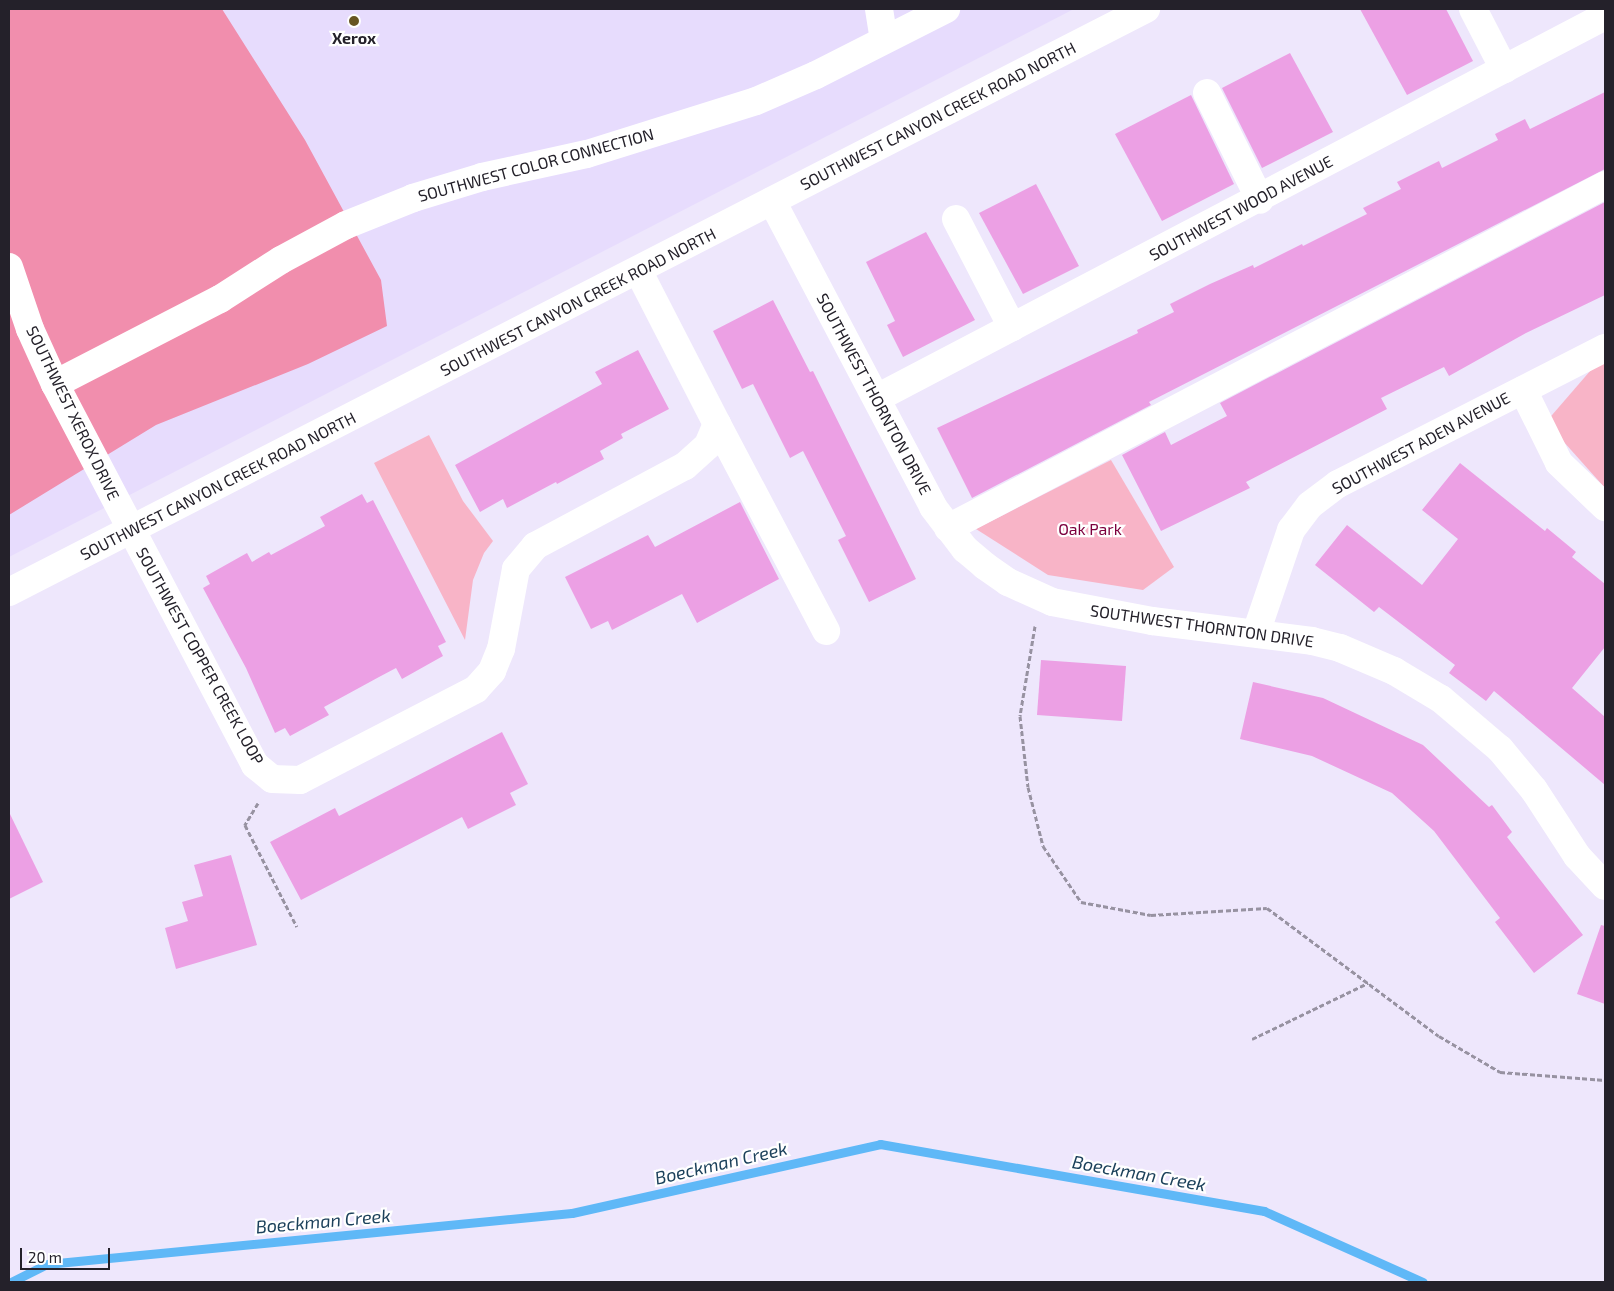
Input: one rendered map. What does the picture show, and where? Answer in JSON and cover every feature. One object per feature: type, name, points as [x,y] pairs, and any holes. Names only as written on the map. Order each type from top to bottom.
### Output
[{"type":"street","points":[[879,9],[884,40]]},
{"type":"street","name":"SOUTHWEST COLOR CONNECTION","points":[[55,384],[220,299],[281,260],[346,225],[413,198],[482,177],[587,154],[756,102],[946,9]]},
{"type":"street","name":"SOUTHWEST CANYON CREEK ROAD NORTH","points":[[9,592],[638,272],[1146,9]]},
{"type":"street","points":[[1473,9],[1504,69]]},
{"type":"street","name":"SOUTHWEST WOOD AVENUE","points":[[877,398],[1260,200],[1605,16]]},
{"type":"street","points":[[1207,93],[1260,200]]},
{"type":"street","points":[[948,528],[1605,185]]},
{"type":"street","name":"SOUTHWEST THORNTON DRIVE","points":[[772,201],[877,398],[908,462],[948,528],[985,566],[1008,582],[1052,602],[1152,621],[1256,632],[1340,648],[1394,671],[1441,699],[1500,749],[1534,790],[1576,856],[1605,886]]},
{"type":"street","points":[[956,219],[1012,327]]},
{"type":"street","name":"SOUTHWEST XEROX DRIVE","points":[[9,267],[30,329],[55,384],[132,529]]},
{"type":"street","points":[[638,272],[826,632]]},
{"type":"street","name":"SOUTHWEST ADEN AVENUE","points":[[1256,632],[1288,538],[1310,505],[1338,484],[1605,348]]},
{"type":"street","points":[[1523,390],[1559,463],[1605,507]]},
{"type":"street","name":"SOUTHWEST COPPER CREEK LOOP","points":[[132,529],[255,765],[272,779],[300,780],[476,689],[492,671],[501,649],[516,569],[536,546],[685,466],[708,446],[716,424]]},
{"type":"path","points":[[1035,626],[1020,716],[1028,787],[1043,846],[1082,902],[1151,915],[1267,908],[1438,1036],[1500,1072],[1605,1080]]},
{"type":"path","points":[[272,779],[245,825],[297,927]]},
{"type":"path","points":[[1252,1039],[1368,983]]},
{"type":"shaded area","name":"Xerox","points":[[9,9],[1074,9],[9,557]]},
{"type":"shaded area","points":[[9,9],[222,9],[305,140],[381,280],[387,326],[308,364],[156,425],[9,515]]},
{"type":"green space","points":[[1605,361],[1605,488],[1546,422],[1597,363]]},
{"type":"green space","points":[[429,435],[463,501],[493,541],[484,553],[473,580],[465,640],[374,463]]},
{"type":"green space","name":"Oak Park","points":[[1111,460],[1174,567],[1143,590],[1048,575],[976,529]]},
{"type":"building","points":[[1360,9],[1446,9],[1473,61],[1407,95]]},
{"type":"building","points":[[1290,53],[1333,132],[1262,168],[1222,88]]},
{"type":"building","points":[[1605,92],[1605,169],[1149,402],[1151,405],[972,498],[937,428],[1138,333],[1137,330],[1174,312],[1170,304],[1210,284],[1253,265],[1254,268],[1367,214],[1363,208],[1401,189],[1397,182],[1439,161],[1442,168],[1498,140],[1495,134],[1525,119],[1530,129]]},
{"type":"building","points":[[1191,95],[1234,184],[1162,221],[1115,134]]},
{"type":"building","points":[[1036,184],[1079,266],[1023,294],[979,213]]},
{"type":"building","points":[[1605,202],[1605,295],[1526,333],[1449,376],[1444,367],[1381,398],[1387,409],[1246,482],[1250,488],[1161,531],[1122,455],[1165,432],[1171,445],[1227,416],[1220,403]]},
{"type":"building","points":[[926,232],[975,320],[903,357],[887,325],[895,321],[866,262]]},
{"type":"building","points":[[773,300],[810,372],[813,371],[916,579],[869,602],[838,540],[846,536],[803,451],[790,458],[753,384],[742,389],[713,331]]},
{"type":"building","points":[[638,350],[669,409],[621,434],[623,438],[600,451],[604,459],[507,508],[503,499],[480,512],[455,465],[602,384],[595,372]]},
{"type":"building","points":[[1460,463],[1545,531],[1547,528],[1576,552],[1572,557],[1605,584],[1605,647],[1572,688],[1605,717],[1605,785],[1494,691],[1486,701],[1449,673],[1455,665],[1379,607],[1374,612],[1315,565],[1347,525],[1422,585],[1458,539],[1422,510]]},
{"type":"building","points":[[362,494],[367,503],[373,500],[446,642],[438,646],[443,656],[402,679],[396,668],[324,707],[329,715],[290,736],[285,728],[275,733],[246,668],[203,588],[210,584],[206,576],[247,553],[252,562],[269,552],[271,555],[325,526],[320,517]]},
{"type":"building","points":[[740,502],[779,579],[697,623],[682,594],[612,630],[608,621],[591,629],[565,577],[648,535],[655,547]]},
{"type":"building","points":[[1041,660],[1126,666],[1122,721],[1037,715]]},
{"type":"building","points":[[1253,682],[1323,698],[1423,745],[1489,807],[1492,805],[1512,832],[1507,837],[1583,935],[1534,973],[1495,922],[1500,918],[1434,831],[1392,793],[1312,756],[1240,739]]},
{"type":"building","points":[[502,732],[528,784],[510,793],[516,805],[468,829],[462,817],[301,900],[270,842],[335,808],[339,816]]},
{"type":"building","points":[[9,812],[43,882],[9,899]]},
{"type":"building","points":[[231,855],[257,945],[176,969],[165,928],[188,921],[182,902],[203,896],[194,865]]},
{"type":"building","points":[[1601,925],[1605,926],[1605,1004],[1577,994]]},
{"type":"waterway","name":"Boeckman Creek","points":[[11,1282],[47,1264],[572,1213],[880,1144],[1264,1211],[1423,1282]]},
{"type":"place","name":"Xerox","points":[[354,21]]}]
